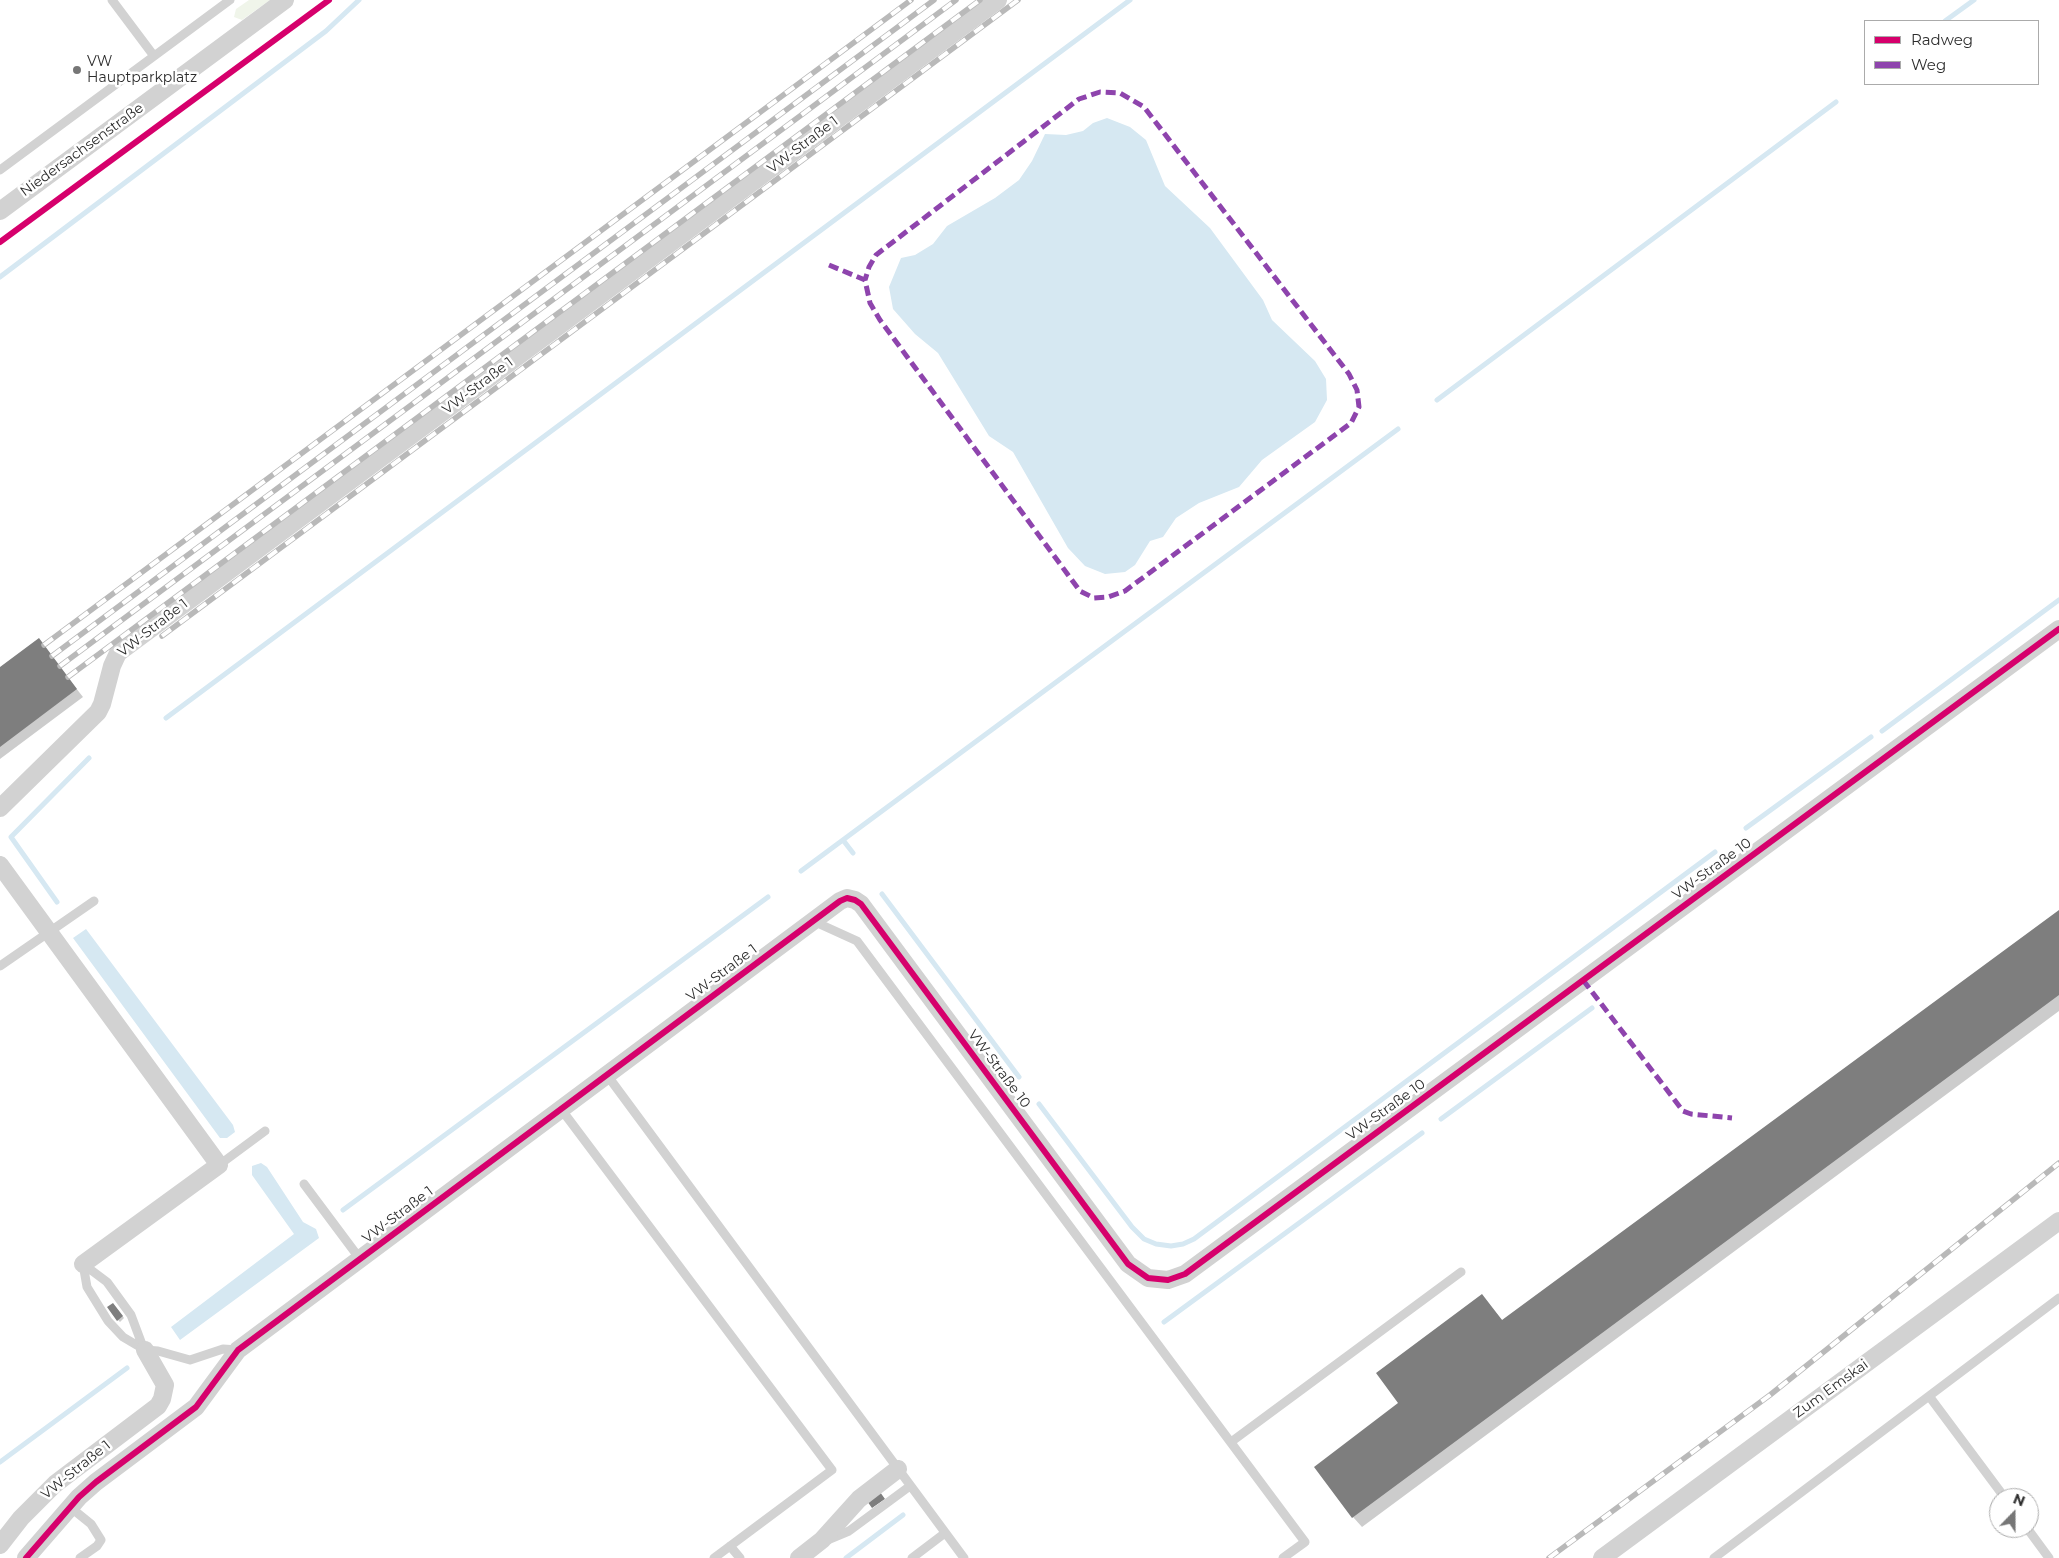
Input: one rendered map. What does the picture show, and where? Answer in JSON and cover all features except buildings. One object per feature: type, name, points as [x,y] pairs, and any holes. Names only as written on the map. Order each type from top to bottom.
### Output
[{"type":"street","name":"Niedersachsenstraße","points":[[0,211],[285,0]]},
{"type":"street","name":"VW-Straße 1","points":[[0,808],[98,712],[112,666],[118,653],[998,0]]},
{"type":"street","name":"VW-Straße 10","points":[[813,921],[846,898],[861,904],[1128,1264],[1136,1272],[1148,1278],[1168,1280],[1184,1274],[2059,629]]},
{"type":"street","points":[[0,866],[219,1165],[83,1264]]},
{"type":"street","name":"VW-Straße 1","points":[[26,1558],[70,1507],[96,1482],[196,1407],[238,1350],[813,921]]},
{"type":"street","name":"Zum Emskai","points":[[1602,1558],[2059,1221]]},
{"type":"street","name":"VW-Straße 1","points":[[0,1545],[21,1518],[55,1484],[158,1406],[162,1399],[165,1385],[145,1350]]},
{"type":"street","points":[[799,1558],[816,1545],[859,1499],[898,1469]]},
{"type":"street","points":[[0,1553],[6,1558]]},
{"type":"lane","points":[[112,0],[154,56]]},
{"type":"lane","points":[[0,170],[230,0]]},
{"type":"lane","points":[[0,966],[31,943],[49,934],[94,901]]},
{"type":"lane","points":[[813,921],[857,941],[1306,1542],[1283,1558]]},
{"type":"lane","points":[[607,1075],[964,1558]]},
{"type":"lane","points":[[561,1109],[832,1470],[714,1558]]},
{"type":"lane","points":[[219,1165],[265,1131]]},
{"type":"lane","points":[[304,1184],[360,1259]]},
{"type":"lane","name":"VW-Straße 1","points":[[83,1264],[107,1282],[131,1315],[145,1350]]},
{"type":"lane","name":"VW-Straße 1","points":[[83,1264],[87,1287],[108,1321],[123,1337],[145,1350]]},
{"type":"lane","points":[[1231,1442],[1461,1272]]},
{"type":"lane","points":[[1714,1558],[2059,1298]]},
{"type":"lane","points":[[145,1350],[165,1352],[190,1360],[223,1349],[238,1350]]},
{"type":"lane","points":[[1929,1396],[1998,1488]]},
{"type":"lane","points":[[816,1545],[849,1531],[910,1486]]},
{"type":"lane","name":"VW-Straße 1","points":[[70,1507],[91,1524],[101,1540],[97,1546],[80,1558]]},
{"type":"lane","points":[[912,1558],[945,1533]]},
{"type":"lane","points":[[2034,1538],[2049,1558]]},
{"type":"lane","points":[[730,1546],[740,1558]]},
{"type":"shaded area","points":[[249,0],[270,0],[242,20],[234,17],[236,9]]},
{"type":"shaded area","points":[[1107,118],[1130,127],[1146,140],[1165,186],[1210,228],[1263,300],[1272,320],[1315,361],[1326,379],[1327,400],[1315,422],[1262,460],[1239,487],[1199,503],[1176,518],[1163,537],[1150,541],[1135,565],[1125,572],[1105,574],[1085,566],[1068,548],[1013,452],[989,436],[938,353],[915,334],[893,309],[889,287],[901,258],[915,255],[933,244],[947,226],[995,198],[1019,180],[1032,161],[1045,134],[1066,135],[1083,131],[1093,123]]},
{"type":"shaded area","points":[[86,929],[233,1125],[235,1132],[227,1138],[220,1138],[73,938]]},
{"type":"shaded area","points":[[261,1163],[267,1167],[303,1222],[316,1229],[319,1238],[180,1340],[171,1327],[294,1234],[252,1175],[252,1166]]},
{"type":"waterway","points":[[0,277],[326,31],[359,0]]},
{"type":"waterway","points":[[166,718],[1130,0]]},
{"type":"waterway","points":[[1946,20],[1974,0]]},
{"type":"waterway","points":[[1437,400],[1836,102]]},
{"type":"waterway","points":[[801,871],[1398,429]]},
{"type":"waterway","points":[[1882,731],[2059,600]]},
{"type":"waterway","points":[[1746,828],[1871,737]]},
{"type":"waterway","points":[[57,902],[11,837],[89,758]]},
{"type":"waterway","points":[[843,840],[853,853]]},
{"type":"waterway","points":[[1039,1104],[1132,1227],[1144,1239],[1156,1244],[1171,1246],[1183,1244],[1194,1239],[1715,852]]},
{"type":"waterway","points":[[882,894],[1019,1077]]},
{"type":"waterway","points":[[343,1210],[768,897]]},
{"type":"waterway","points":[[1441,1119],[1592,1008]]},
{"type":"waterway","points":[[1164,1322],[1422,1133]]},
{"type":"waterway","points":[[0,1462],[127,1368]]},
{"type":"waterway","points":[[846,1558],[903,1515]]},
{"type":"railway","points":[[44,645],[911,0]]},
{"type":"railway","points":[[52,656],[934,0]]},
{"type":"railway","points":[[60,666],[956,0]]},
{"type":"railway","points":[[68,677],[980,0]]},
{"type":"railway","points":[[162,636],[1018,0]]},
{"type":"railway","points":[[1549,1558],[1770,1395],[2059,1163]]},
{"type":"marked path","points":[[829,265],[865,280],[870,303],[880,320],[1080,591],[1094,598],[1108,597],[1125,591],[1351,423],[1359,407],[1357,390],[1349,374],[1144,107],[1120,93],[1100,92],[1079,99],[876,255],[869,267],[865,280]]},
{"type":"marked path","points":[[1583,980],[1683,1111],[1691,1114],[1732,1118]]},
{"type":"cycle path","points":[[0,242],[329,0]]},
{"type":"cycle path","points":[[26,1558],[79,1497],[96,1482],[196,1407],[238,1350],[840,901],[847,898],[861,904],[1128,1264],[1148,1278],[1168,1280],[1185,1274],[2059,629]]},
{"type":"place","name":"VW Hauptparkplatz","points":[[77,70]]}]
